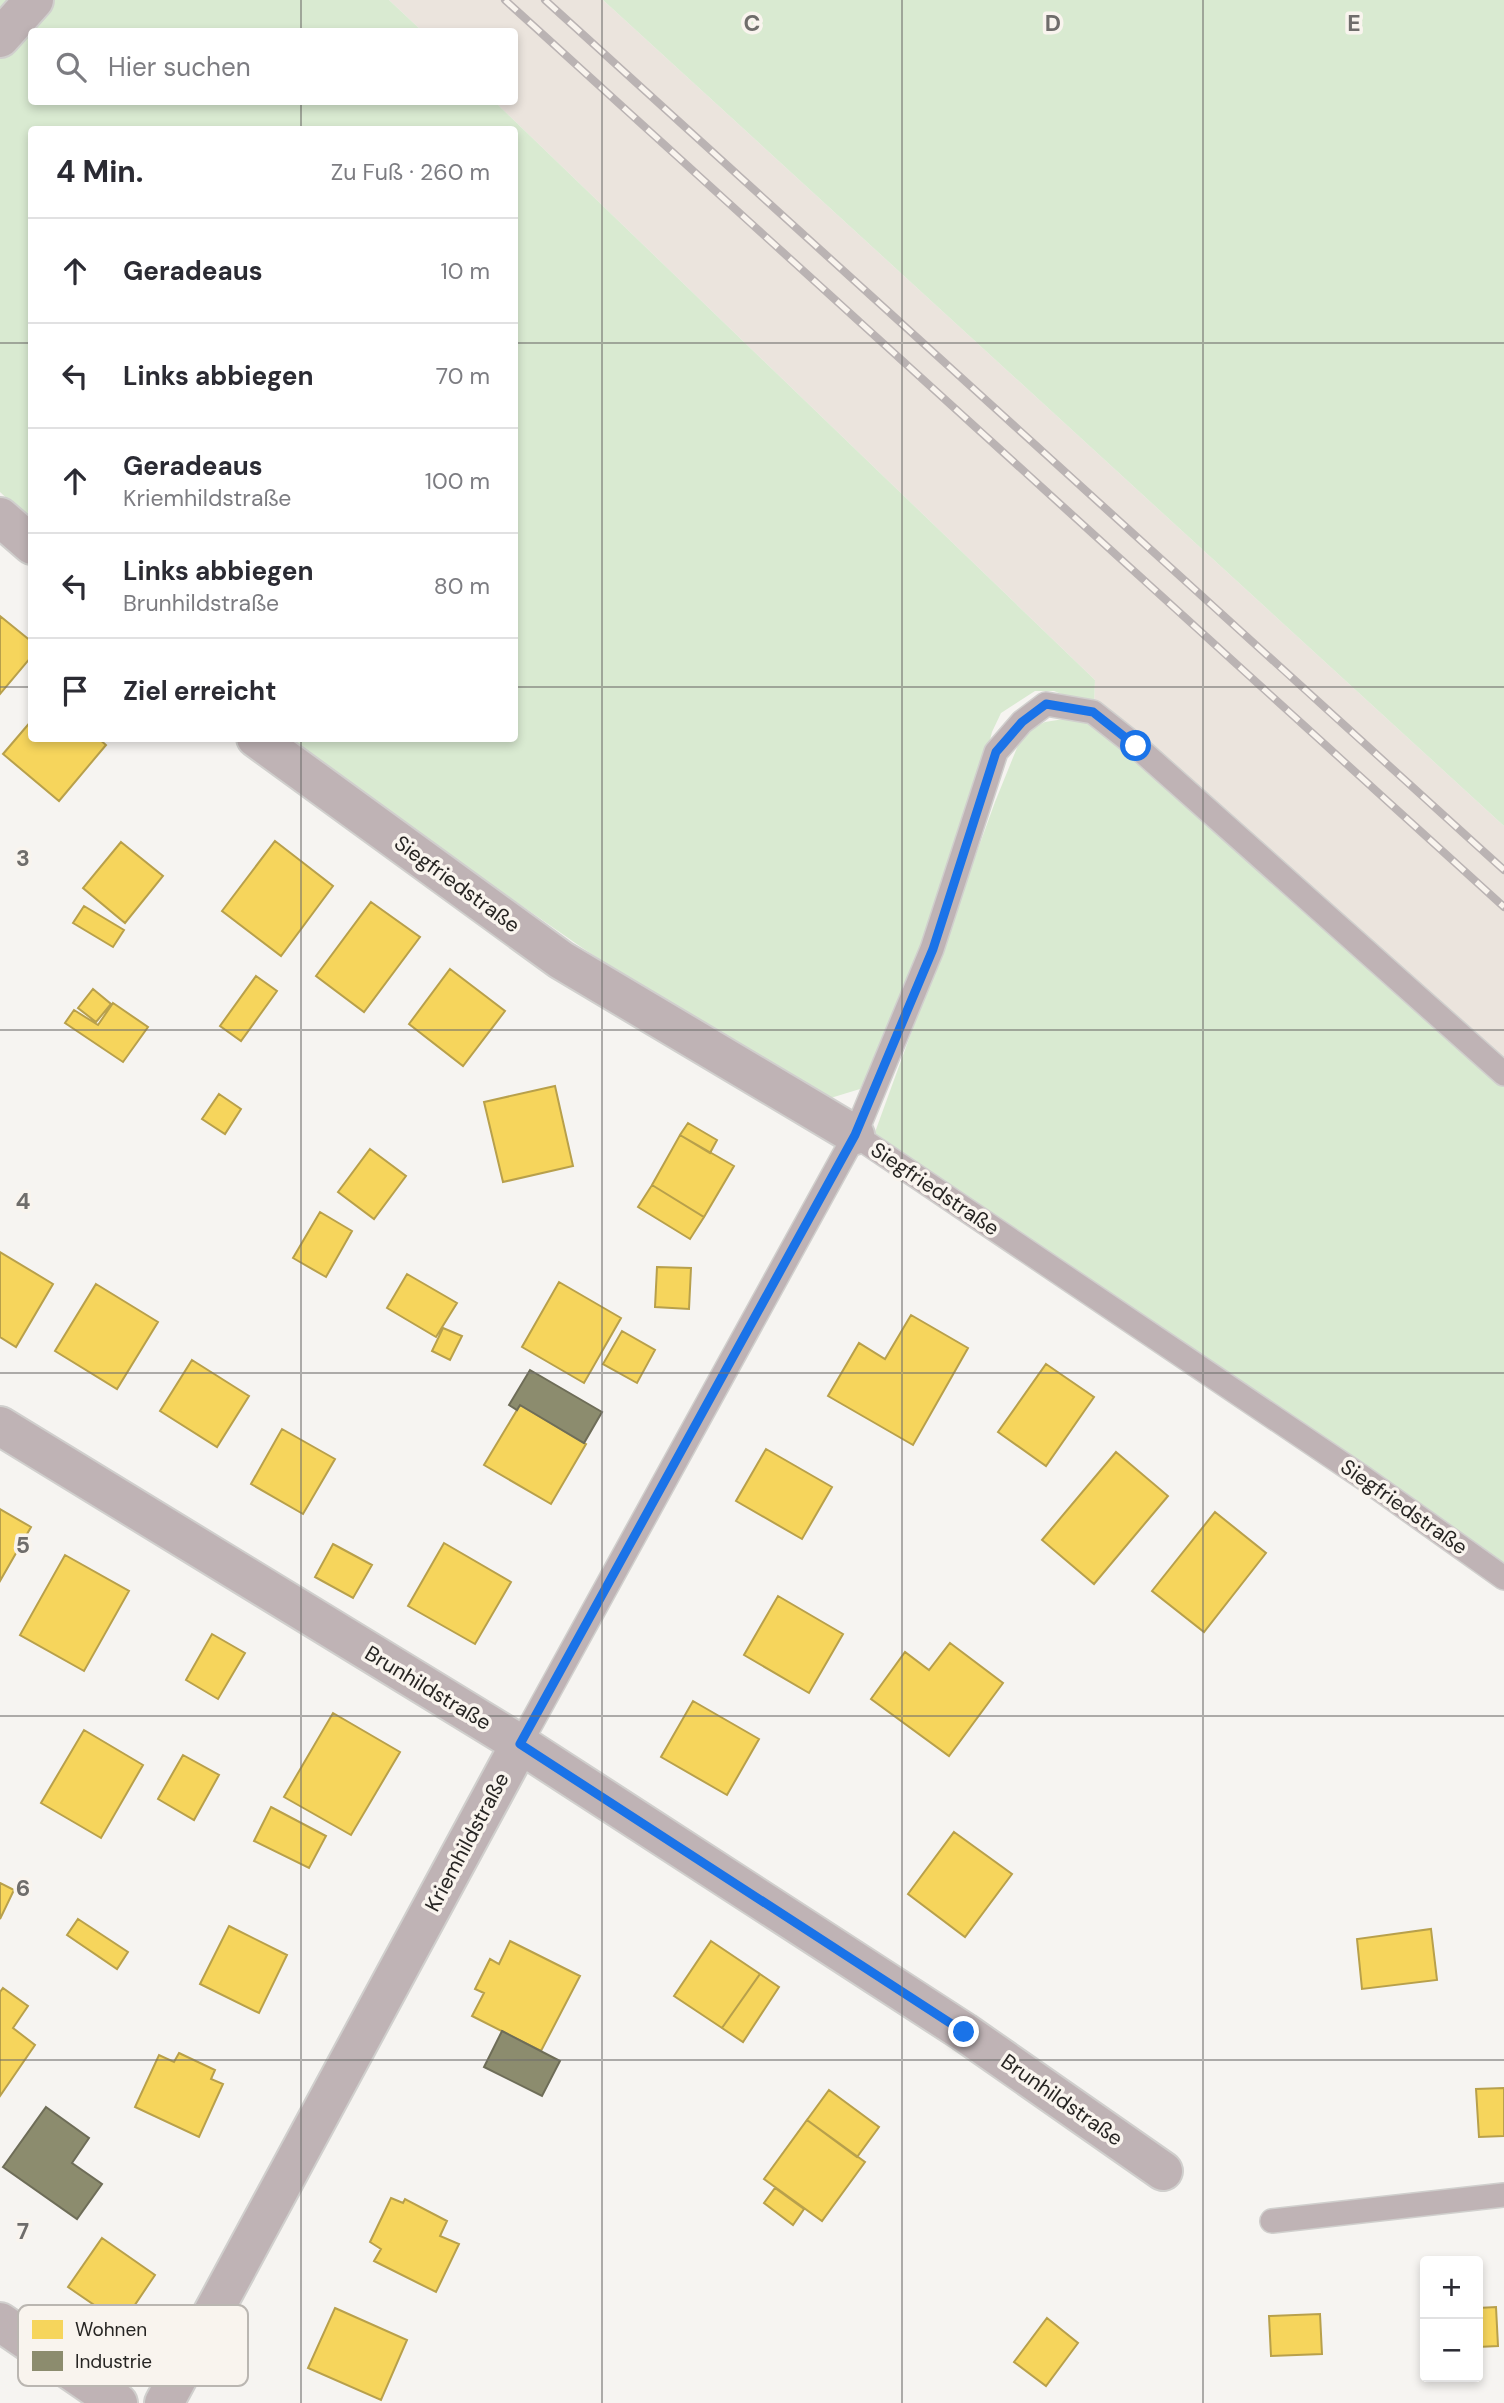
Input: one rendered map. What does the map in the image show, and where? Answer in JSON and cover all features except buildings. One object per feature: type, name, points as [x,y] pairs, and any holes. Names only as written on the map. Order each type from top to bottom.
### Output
[{"type":"street","points":[[0,38],[34,0]]},
{"type":"street","points":[[0,517],[28,542]]},
{"type":"street","name":"Siegfriedstraße","points":[[261,742],[561,960],[855,1135]]},
{"type":"street","name":"Brunhildstraße","points":[[0,1426],[520,1744],[964,2032],[1164,2171]]},
{"type":"street","name":"Kriemhildstraße","points":[[217,2305],[520,1744]]},
{"type":"street","points":[[0,2322],[18,2334]]},
{"type":"street","points":[[93,2386],[118,2403]]},
{"type":"street","name":"Kriemhildstraße","points":[[164,2403],[173,2386]]},
{"type":"lane","name":"Kriemhildstraße","points":[[520,1744],[855,1135],[933,949],[996,752],[1022,722],[1046,704],[1093,712],[1136,746],[1504,1074]]},
{"type":"lane","name":"Siegfriedstraße","points":[[855,1135],[1365,1479],[1504,1578]]},
{"type":"lane","points":[[1272,2221],[1504,2195]]},
{"type":"shaded area","points":[[389,0],[603,0],[1504,826],[1504,1062],[1094,707],[1095,680],[498,105],[518,105],[518,28],[419,28]]},
{"type":"green space","points":[[0,0],[389,0],[419,28],[28,28],[28,105],[498,105],[1095,680],[1094,707],[1054,691],[1035,691],[1001,713],[992,732],[976,795],[927,938],[891,1026],[860,1089],[824,1100],[765,1068],[581,947],[286,742],[518,742],[518,126],[28,126],[28,518],[0,492]]},
{"type":"green space","points":[[603,0],[1504,0],[1504,826]]},
{"type":"green space","points":[[1070,718],[1095,724],[1504,1083],[1504,1578],[874,1135],[995,802],[1023,733],[1045,722]]},
{"type":"railway","points":[[505,0],[1504,907]]},
{"type":"railway","points":[[545,0],[1504,870]]},
{"type":"route","points":[[964,2032],[520,1744],[855,1135],[933,949],[996,752],[1022,722],[1046,704],[1093,712],[1136,746]]}]
